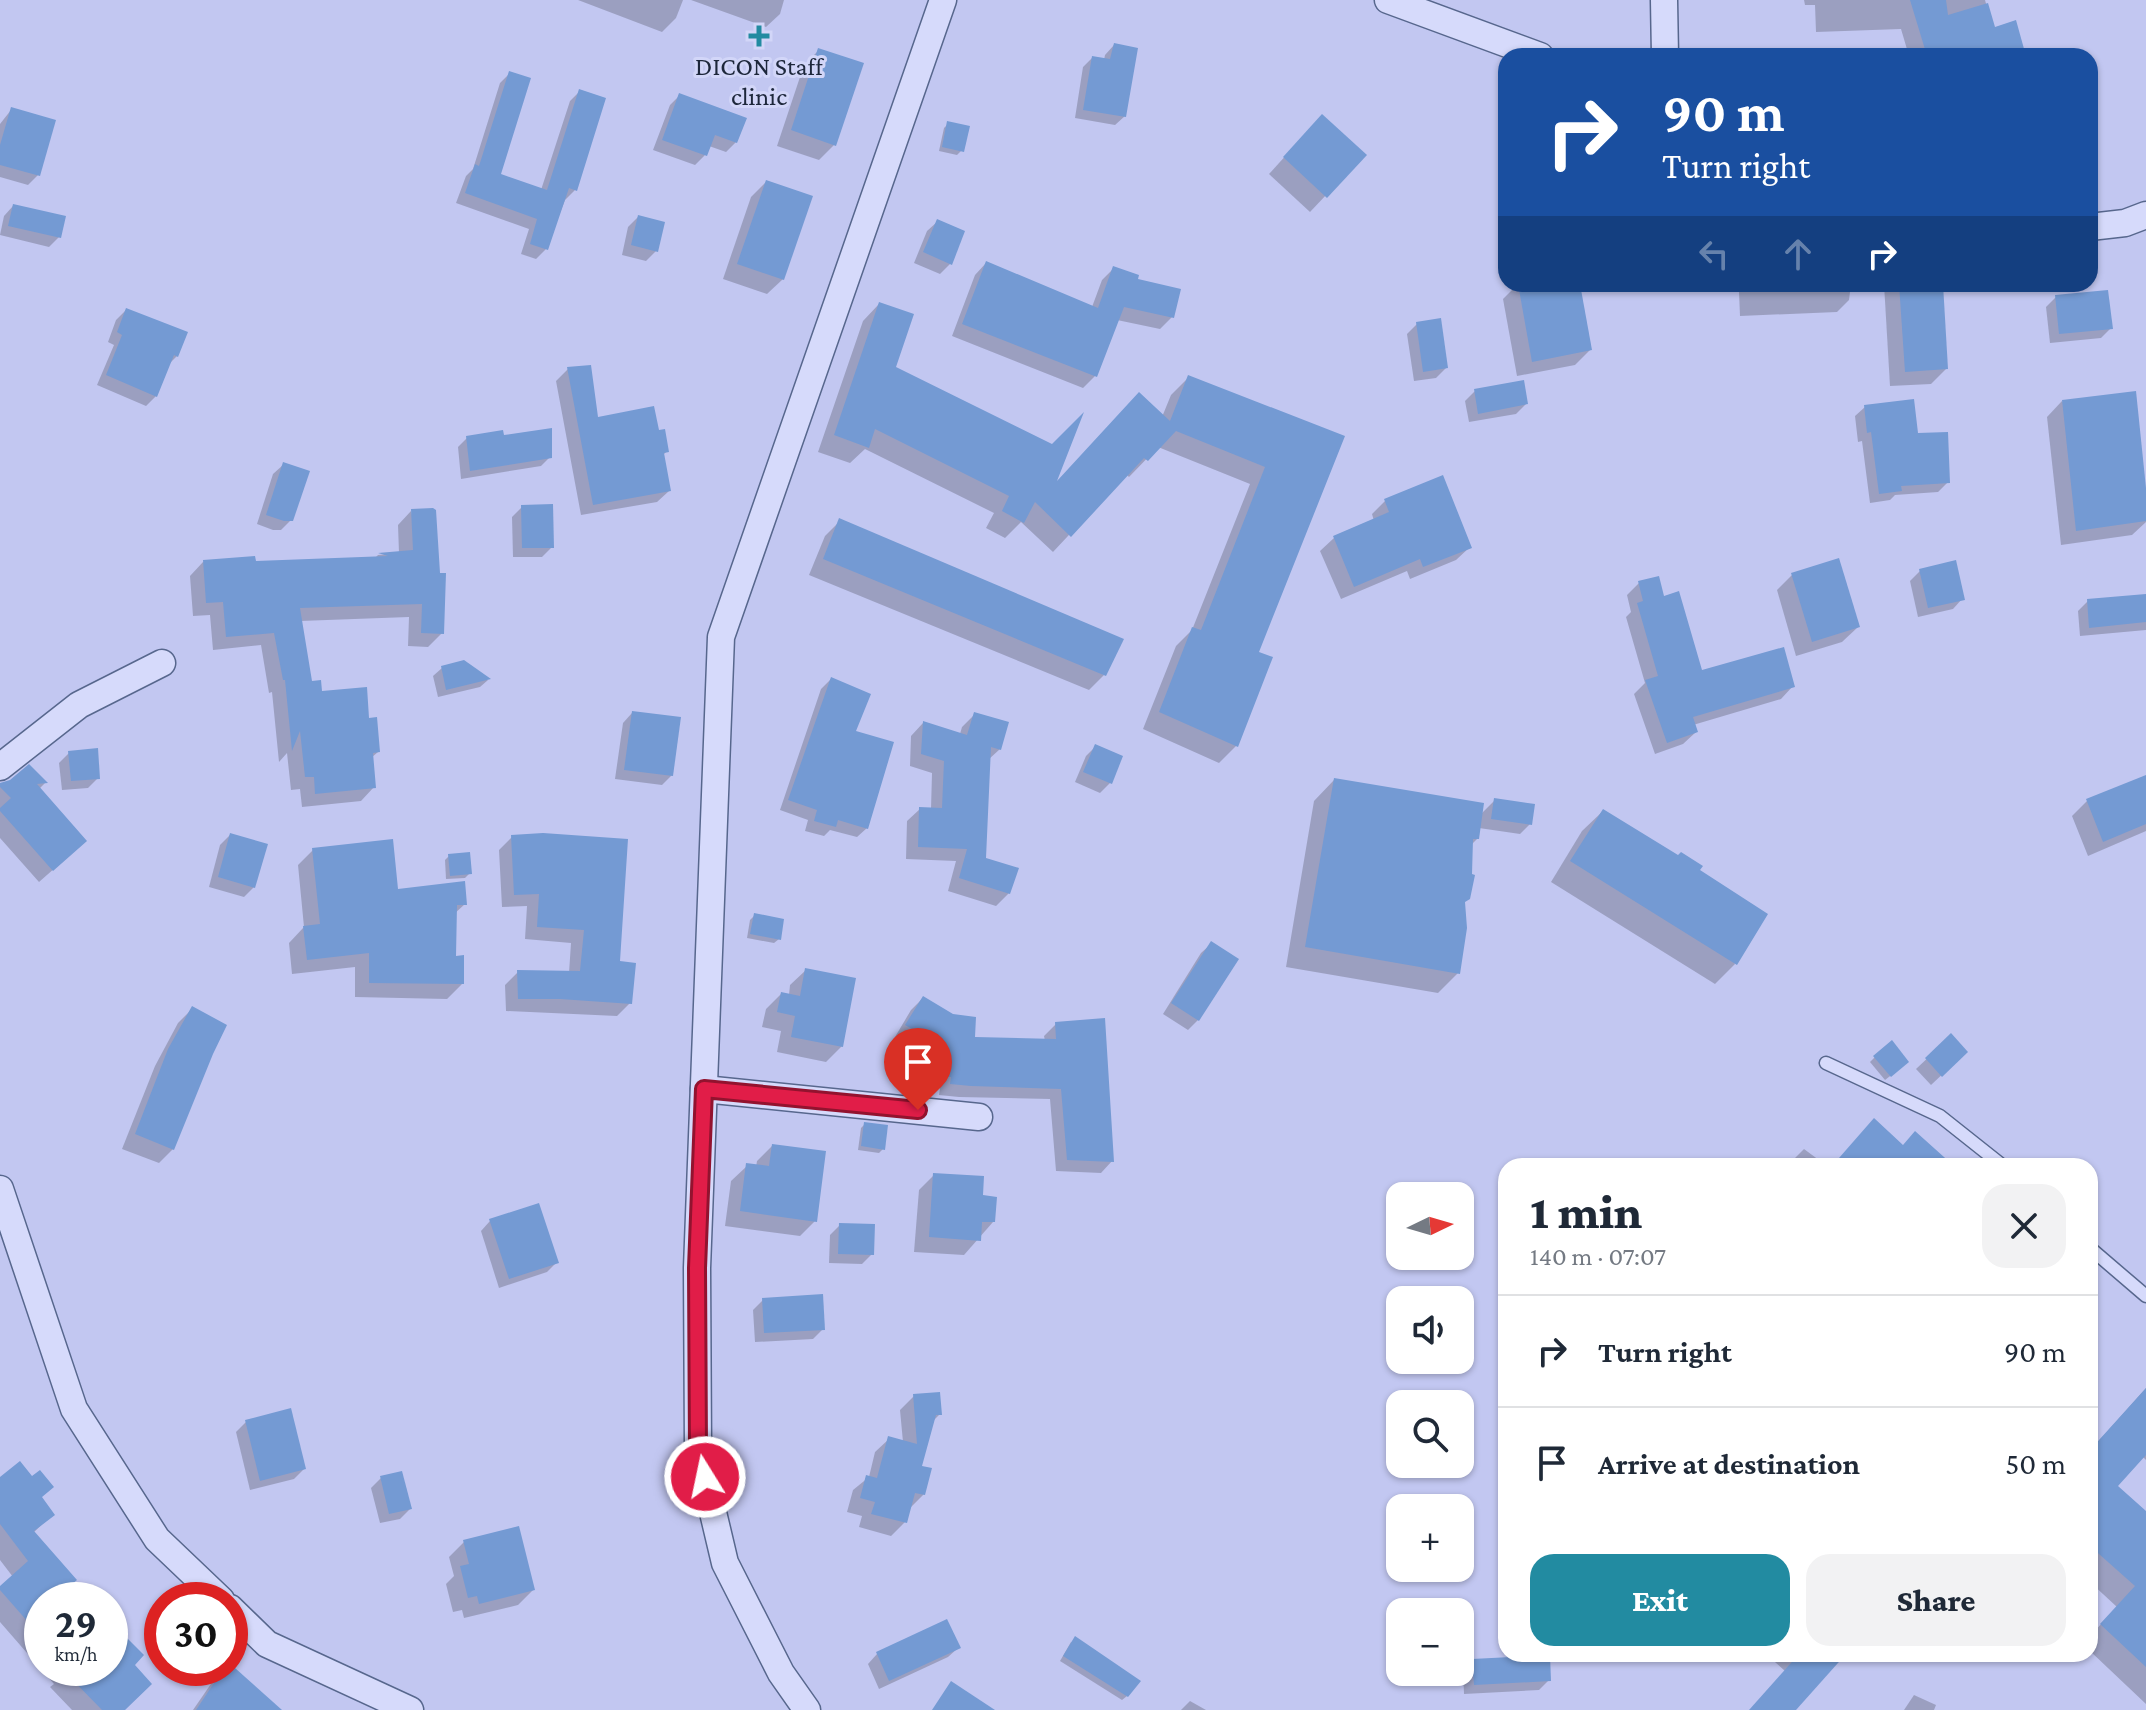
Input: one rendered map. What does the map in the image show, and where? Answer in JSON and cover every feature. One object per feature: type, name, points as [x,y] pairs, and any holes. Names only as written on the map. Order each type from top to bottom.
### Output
[{"type":"street","points":[[807,1710],[781,1673],[725,1563],[698,1449],[697,1268],[721,637],[943,0]]},
{"type":"street","points":[[1388,0],[1518,48]]},
{"type":"street","points":[[1664,0],[1665,48]]},
{"type":"street","points":[[2098,226],[2125,223],[2146,215]]},
{"type":"street","points":[[0,767],[79,705],[162,663]]},
{"type":"street","points":[[704,1089],[979,1117]]},
{"type":"street","points":[[0,1189],[74,1409],[157,1539],[202,1582]]},
{"type":"street","points":[[248,1626],[267,1644],[410,1710]]},
{"type":"lane","points":[[1826,1063],[1940,1116],[1993,1158]]},
{"type":"lane","points":[[2098,1255],[2146,1296]]},
{"type":"building","points":[[1910,0],[1946,0],[1948,15],[1988,3],[1995,27],[2016,20],[2024,48],[1925,48]]},
{"type":"building","points":[[1114,43],[1138,48],[1126,117],[1083,110],[1092,56],[1110,59]]},
{"type":"building","points":[[818,48],[864,63],[836,146],[791,130]]},
{"type":"building","points":[[509,71],[531,78],[501,174],[547,190],[579,89],[606,98],[577,191],[569,188],[548,250],[530,244],[537,219],[465,193],[475,164],[479,166]]},
{"type":"building","points":[[679,93],[747,118],[737,143],[715,135],[707,156],[662,140]]},
{"type":"building","points":[[11,107],[56,120],[40,176],[0,165],[0,145]]},
{"type":"building","points":[[1322,114],[1367,155],[1327,198],[1283,157]]},
{"type":"building","points":[[947,121],[970,126],[964,152],[942,147]]},
{"type":"building","points":[[766,180],[813,196],[784,280],[737,264]]},
{"type":"building","points":[[13,204],[66,216],[61,238],[8,226]]},
{"type":"building","points":[[638,215],[665,222],[658,252],[631,245]]},
{"type":"building","points":[[937,219],[965,231],[952,265],[923,252]]},
{"type":"building","points":[[986,261],[1098,308],[1113,266],[1139,275],[1138,279],[1181,289],[1174,318],[1124,307],[1097,377],[962,324]]},
{"type":"building","points":[[2108,290],[2113,329],[2059,334],[2055,295]]},
{"type":"building","points":[[1519,292],[1581,292],[1592,350],[1532,362]]},
{"type":"building","points":[[1900,292],[1943,292],[1948,369],[1905,372]]},
{"type":"building","points":[[879,302],[914,314],[896,367],[1052,444],[1084,412],[1057,481],[1139,392],[1170,421],[1188,375],[1345,436],[1259,652],[1273,657],[1238,747],[1159,712],[1192,627],[1201,630],[1265,467],[1176,431],[1148,461],[1144,458],[1071,537],[1035,502],[1024,523],[1002,511],[1009,496],[875,429],[869,448],[834,435]]},
{"type":"building","points":[[126,308],[188,332],[178,357],[174,355],[157,397],[106,375],[122,335],[117,332]]},
{"type":"building","points":[[1441,318],[1448,368],[1423,372],[1416,322]]},
{"type":"building","points":[[591,365],[598,417],[654,406],[659,430],[665,429],[669,452],[664,453],[671,491],[593,505],[567,367]]},
{"type":"building","points":[[1524,380],[1528,404],[1478,414],[1474,389]]},
{"type":"building","points":[[2136,391],[2146,488],[2146,521],[2076,531],[2062,400]]},
{"type":"building","points":[[1914,399],[1918,433],[1948,432],[1950,483],[1901,486],[1902,491],[1879,494],[1871,432],[1867,433],[1864,405]]},
{"type":"building","points":[[552,428],[552,458],[470,471],[466,436],[503,430],[504,435]]},
{"type":"building","points":[[283,462],[310,471],[293,521],[266,515]]},
{"type":"building","points":[[1443,475],[1472,548],[1423,567],[1420,559],[1354,587],[1333,536],[1389,512],[1384,499]]},
{"type":"building","points":[[553,504],[554,548],[522,548],[521,505]]},
{"type":"building","points":[[411,509],[436,510],[440,573],[446,573],[444,634],[421,633],[422,604],[300,608],[312,681],[321,680],[322,691],[367,687],[369,718],[377,717],[380,752],[373,753],[376,788],[315,794],[314,777],[305,777],[300,731],[292,751],[285,680],[274,633],[226,637],[223,602],[206,603],[203,560],[255,556],[256,561],[388,556],[378,553],[413,550]]},
{"type":"building","points":[[839,518],[1124,639],[1106,676],[823,559]]},
{"type":"building","points":[[1839,558],[1860,627],[1812,642],[1791,573]]},
{"type":"building","points":[[1956,560],[1965,600],[1928,608],[1919,569]]},
{"type":"building","points":[[1659,576],[1664,596],[1679,591],[1702,670],[1784,647],[1795,687],[1693,717],[1698,732],[1667,743],[1645,680],[1658,676],[1637,603],[1643,601],[1638,581]]},
{"type":"building","points":[[2146,594],[2146,622],[2089,628],[2087,599]]},
{"type":"building","points":[[464,660],[491,679],[446,690],[441,666]]},
{"type":"building","points":[[831,677],[871,694],[856,731],[894,742],[868,829],[838,820],[836,827],[814,821],[817,810],[788,800]]},
{"type":"building","points":[[632,711],[681,717],[673,776],[624,770]]},
{"type":"building","points":[[974,712],[1009,722],[1001,750],[991,747],[986,858],[1019,868],[1010,894],[959,878],[967,849],[918,847],[919,807],[942,808],[944,761],[921,754],[923,721],[967,735]]},
{"type":"building","points":[[1095,744],[1123,756],[1112,784],[1083,772]]},
{"type":"building","points":[[98,748],[100,779],[71,781],[68,751]]},
{"type":"building","points":[[29,764],[48,783],[37,784],[87,841],[53,871],[0,811],[11,798],[0,783],[10,780]]},
{"type":"building","points":[[2146,775],[2146,824],[2103,842],[2086,799]]},
{"type":"building","points":[[1334,778],[1484,803],[1479,839],[1473,839],[1472,874],[1475,875],[1470,899],[1465,902],[1467,928],[1460,974],[1305,947]]},
{"type":"building","points":[[1494,798],[1535,804],[1532,825],[1491,819]]},
{"type":"building","points":[[1603,809],[1678,855],[1681,852],[1703,866],[1700,870],[1768,914],[1737,965],[1570,861]]},
{"type":"building","points":[[230,833],[268,844],[255,888],[218,877]]},
{"type":"building","points":[[543,833],[628,839],[620,961],[636,963],[632,1004],[518,999],[517,970],[580,971],[584,930],[537,927],[539,894],[514,895],[511,835]]},
{"type":"building","points":[[393,839],[398,889],[465,881],[467,905],[457,905],[456,956],[464,955],[464,984],[369,983],[369,953],[307,960],[303,926],[320,924],[312,848]]},
{"type":"building","points":[[470,852],[472,874],[450,876],[448,854]]},
{"type":"building","points":[[754,913],[784,919],[781,940],[750,934]]},
{"type":"building","points":[[1211,941],[1239,959],[1199,1021],[1171,1003]]},
{"type":"building","points":[[805,968],[856,978],[843,1047],[791,1037],[795,1016],[777,1012],[781,992],[800,996]]},
{"type":"building","points":[[923,996],[953,1014],[976,1017],[975,1037],[1056,1039],[1055,1022],[1105,1018],[1114,1162],[1067,1160],[1061,1089],[971,1086],[950,1084],[951,1077],[931,1077],[931,1040],[905,1025]]},
{"type":"building","points":[[192,1006],[227,1025],[174,1150],[135,1134],[168,1049]]},
{"type":"building","points":[[1951,1033],[1968,1052],[1942,1077],[1925,1058]]},
{"type":"building","points":[[1892,1040],[1909,1062],[1891,1077],[1873,1056]]},
{"type":"building","points":[[1874,1118],[1903,1145],[1915,1131],[1945,1158],[1839,1158]]},
{"type":"building","points":[[864,1122],[888,1125],[885,1150],[861,1146]]},
{"type":"building","points":[[772,1144],[826,1151],[817,1222],[740,1211],[746,1163],[769,1166]]},
{"type":"building","points":[[933,1173],[984,1176],[983,1195],[997,1197],[995,1222],[982,1222],[981,1241],[929,1237]]},
{"type":"building","points":[[539,1203],[559,1263],[509,1279],[489,1219]]},
{"type":"building","points":[[839,1223],[875,1224],[874,1255],[838,1254]]},
{"type":"building","points":[[823,1294],[825,1330],[764,1333],[762,1298]]},
{"type":"building","points":[[2146,1388],[2146,1455],[2118,1486],[2146,1511],[2146,1667],[2100,1624],[2135,1586],[2098,1553],[2098,1441]]},
{"type":"building","points":[[940,1392],[942,1415],[936,1415],[922,1466],[932,1468],[925,1495],[915,1493],[907,1523],[871,1514],[875,1502],[860,1498],[866,1475],[877,1478],[888,1436],[917,1444],[913,1394]]},
{"type":"building","points":[[291,1408],[306,1469],[260,1481],[245,1420]]},
{"type":"building","points":[[20,1461],[32,1476],[40,1470],[54,1487],[42,1497],[55,1515],[34,1531],[77,1580],[24,1582],[24,1617],[0,1590],[0,1586],[28,1561],[0,1524],[0,1477]]},
{"type":"building","points":[[402,1471],[412,1509],[389,1514],[380,1476]]},
{"type":"building","points":[[519,1526],[535,1590],[479,1604],[477,1596],[468,1598],[460,1566],[469,1564],[463,1540]]},
{"type":"building","points":[[947,1619],[961,1648],[889,1681],[876,1652]]},
{"type":"building","points":[[1075,1636],[1141,1681],[1128,1697],[1063,1656]]},
{"type":"building","points":[[128,1639],[144,1655],[135,1665],[144,1675],[144,1686],[150,1686],[125,1710],[102,1710],[79,1686],[128,1686]]},
{"type":"building","points":[[1474,1659],[1550,1662],[1551,1681],[1474,1685]]},
{"type":"building","points":[[1792,1662],[1839,1662],[1796,1710],[1749,1710]]},
{"type":"building","points":[[248,1680],[282,1710],[196,1710],[212,1686],[248,1686]]},
{"type":"building","points":[[951,1681],[995,1710],[932,1710]]},
{"type":"place","name":"DICON Staff clinic","points":[[759,36]]},
{"type":"route","points":[[705,1477],[698,1449],[697,1268],[704,1089],[918,1110]]}]
